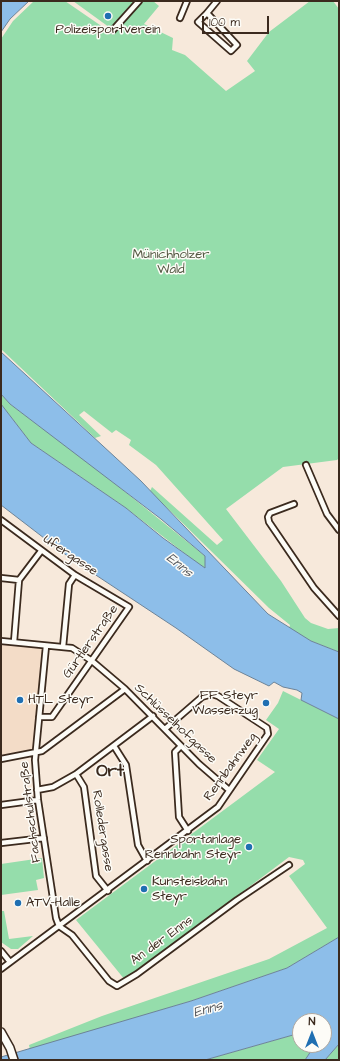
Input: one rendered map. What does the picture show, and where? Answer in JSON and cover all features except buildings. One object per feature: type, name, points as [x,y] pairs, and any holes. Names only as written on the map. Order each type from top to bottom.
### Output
[{"type":"main road","points":[[1,1032],[10,1048],[14,1060]]},
{"type":"street","points":[[113,30],[138,1]]},
{"type":"street","points":[[180,18],[187,1]]},
{"type":"street","points":[[207,13],[237,45],[231,51],[198,22],[217,1]]},
{"type":"street","points":[[306,465],[327,514],[339,530]]},
{"type":"street","points":[[294,504],[270,513],[268,517],[269,522],[314,588],[339,616]]},
{"type":"street","name":"Ufergasse","points":[[1,520],[75,575],[129,607]]},
{"type":"street","points":[[14,642],[19,580],[41,551]]},
{"type":"street","points":[[63,647],[70,584],[75,575]]},
{"type":"street","points":[[1,578],[19,580]]},
{"type":"street","name":"Gürtlerstraße","points":[[39,716],[52,716],[129,607]]},
{"type":"street","points":[[1,641],[72,648],[92,661],[125,689]]},
{"type":"street","name":"Fachschulstraße","points":[[46,646],[35,753],[38,800],[56,918],[59,926]]},
{"type":"street","name":"Schlüsselhofgasse","points":[[1,759],[42,751],[125,689],[181,746],[229,790]]},
{"type":"street","name":"Rennbahnweg","points":[[1,969],[108,891],[218,807],[268,736],[267,728],[218,696],[209,694],[195,702],[165,729]]},
{"type":"street","points":[[37,790],[53,787],[76,774],[153,716]]},
{"type":"street","points":[[114,746],[126,764],[138,845],[147,861]]},
{"type":"street","points":[[181,746],[175,752],[179,817],[188,831]]},
{"type":"street","name":"Rolledergasse","points":[[76,774],[84,787],[96,876],[108,891]]},
{"type":"street","points":[[1,805],[38,800]]},
{"type":"street","points":[[1,843],[44,838]]},
{"type":"street","name":"An der Enns","points":[[59,926],[72,936],[109,981],[117,986],[137,974],[237,900],[289,866]]},
{"type":"street","points":[[1,951],[10,962]]},
{"type":"shaded area","name":"HTL Steyr","points":[[1,643],[44,648],[33,751],[1,757]]},
{"type":"green space","name":"Münichholzer Wald","points":[[34,1],[65,1],[113,34],[141,2],[153,1],[159,6],[144,24],[173,38],[172,50],[185,55],[226,91],[255,71],[247,61],[269,32],[310,1],[333,1],[339,9],[339,458],[337,460],[283,467],[226,509],[281,581],[305,618],[311,623],[328,629],[339,628],[339,652],[311,641],[289,628],[290,625],[269,608],[150,491],[152,487],[217,545],[223,540],[156,465],[129,445],[131,440],[116,430],[112,433],[84,411],[79,415],[101,436],[95,438],[1,349],[1,39],[13,21]]},
{"type":"green space","name":"Polizeisportverein","points":[[73,1],[134,1],[113,30]]},
{"type":"green space","points":[[1,394],[10,404],[93,466],[205,556],[205,569],[126,508],[31,443],[1,404]]},
{"type":"green space","name":"Sportanlage Rennbahn Steyr","points":[[283,691],[339,719],[339,937],[287,968],[191,1001],[30,1050],[29,1045],[102,1016],[269,959],[327,928],[289,876],[305,864],[303,860],[289,857],[125,980],[76,920],[275,772],[257,760],[279,729],[266,720],[278,703]]},
{"type":"green space","points":[[42,858],[44,878],[36,880],[38,890],[1,895],[1,864]]},
{"type":"green space","points":[[1,911],[4,911],[9,939],[33,936],[18,949],[11,949],[1,942]]},
{"type":"green space","points":[[292,1035],[292,1053],[310,1053],[305,1060],[205,1060]]},
{"type":"green space","points":[[339,1044],[339,1060],[325,1060],[332,1053]]},
{"type":"water","points":[[1,1],[29,1],[10,19],[1,32]]},
{"type":"water","name":"Enns","points":[[1,352],[141,481],[268,614],[311,641],[339,652],[339,719],[301,700],[302,693],[297,690],[283,687],[274,682],[269,686],[234,669],[176,628],[70,558],[1,505],[1,404],[31,443],[126,508],[163,538],[205,568],[205,556],[161,519],[10,404],[1,394]]},
{"type":"water","name":"Enns","points":[[339,937],[339,1044],[332,1052],[332,1013],[292,1013],[292,1035],[205,1060],[1,1060],[1,1057],[191,1001],[287,968]]},
{"type":"water","points":[[310,1053],[331,1053],[325,1060],[305,1060]]},
{"type":"place","name":"Polizeisportverein","points":[[108,16]]},
{"type":"place","name":"HTL Steyr","points":[[20,700]]},
{"type":"place","name":"FF Steyr Wasserzug","points":[[266,703]]},
{"type":"place","name":"Sportanlage Rennbahn Steyr","points":[[249,847]]},
{"type":"place","name":"Kunsteisbahn Steyr","points":[[144,889]]},
{"type":"place","name":"ATV-Halle","points":[[18,903]]},
{"type":"district","name":"Ort","points":[[110,772]]}]
